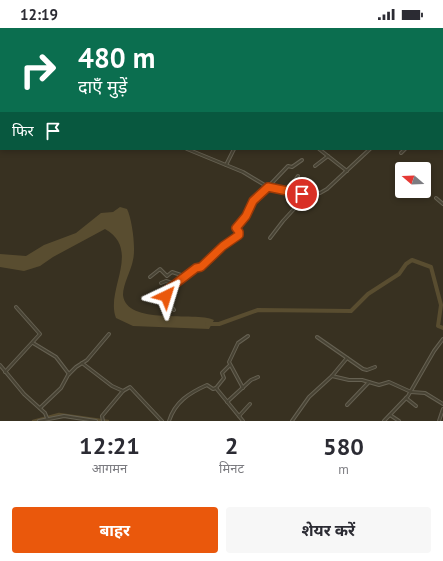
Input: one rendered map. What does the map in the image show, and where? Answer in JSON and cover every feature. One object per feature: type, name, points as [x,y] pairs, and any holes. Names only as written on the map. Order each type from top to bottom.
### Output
[{"type":"street","points":[[226,164],[233,150]]},
{"type":"street","points":[[320,150],[346,170]]},
{"type":"street","points":[[270,238],[306,196],[325,190],[369,150]]},
{"type":"street","points":[[401,153],[405,150]]},
{"type":"street","points":[[194,151],[226,164],[268,186],[306,196]]},
{"type":"street","points":[[315,166],[328,156]]},
{"type":"street","points":[[174,310],[165,298],[166,291],[184,276],[196,268],[201,267],[223,246],[239,235],[236,228],[246,216],[253,201],[288,166],[292,167],[302,160]]},
{"type":"street","points":[[287,191],[298,176]]},
{"type":"street","points":[[436,198],[443,204]]},
{"type":"street","points":[[150,277],[160,269],[167,276],[172,272],[184,276]]},
{"type":"street","points":[[161,283],[166,281],[175,284]]},
{"type":"street","points":[[5,372],[33,343],[40,333],[16,307]]},
{"type":"street","points":[[40,408],[63,385],[69,374],[82,364],[109,334]]},
{"type":"street","points":[[243,388],[229,361],[238,343],[248,336]]},
{"type":"street","points":[[317,337],[364,370],[375,367]]},
{"type":"street","points":[[384,421],[411,392],[434,351],[443,339]]},
{"type":"street","points":[[33,343],[56,357],[69,374]]},
{"type":"street","points":[[292,421],[309,397],[332,376],[347,358]]},
{"type":"street","points":[[82,364],[100,378],[123,392]]},
{"type":"street","points":[[0,365],[24,394],[45,413],[46,418]]},
{"type":"street","points":[[216,388],[224,378],[222,373],[230,365]]},
{"type":"street","points":[[332,376],[346,380],[382,385],[388,382],[411,392],[425,393],[443,404]]},
{"type":"street","points":[[227,402],[258,377]]},
{"type":"street","points":[[348,405],[369,382]]},
{"type":"street","points":[[169,421],[174,407],[182,399],[206,385],[213,389],[216,388],[244,421]]},
{"type":"street","points":[[102,420],[102,416],[123,392],[130,387],[162,421]]},
{"type":"street","points":[[406,398],[416,406]]},
{"type":"street","points":[[239,416],[250,404]]},
{"type":"street","points":[[439,421],[443,409]]},
{"type":"street","points":[[390,415],[399,421]]},
{"type":"street","points":[[39,421],[46,418],[66,416],[96,421]]},
{"type":"shaded area","points":[[120,207],[127,209],[134,241],[133,260],[123,291],[127,305],[136,311],[148,314],[214,320],[209,329],[133,326],[116,318],[114,307],[122,259],[121,248],[116,238],[105,229],[53,257],[40,266],[24,271],[0,267],[0,254],[26,256],[44,245],[76,233],[101,213],[113,212]]},
{"type":"waterway","points":[[207,324],[219,324],[258,310],[351,311],[368,294],[399,274],[406,264],[412,260],[431,267],[441,305],[438,326],[443,328]]},
{"type":"waterway","points":[[33,421],[59,414],[108,421]]},
{"type":"route","points":[[166,296],[166,291],[172,288],[184,276],[188,275],[196,268],[201,267],[221,250],[223,246],[231,242],[239,235],[236,228],[246,216],[252,206],[253,201],[267,190],[268,187],[302,194]]}]
